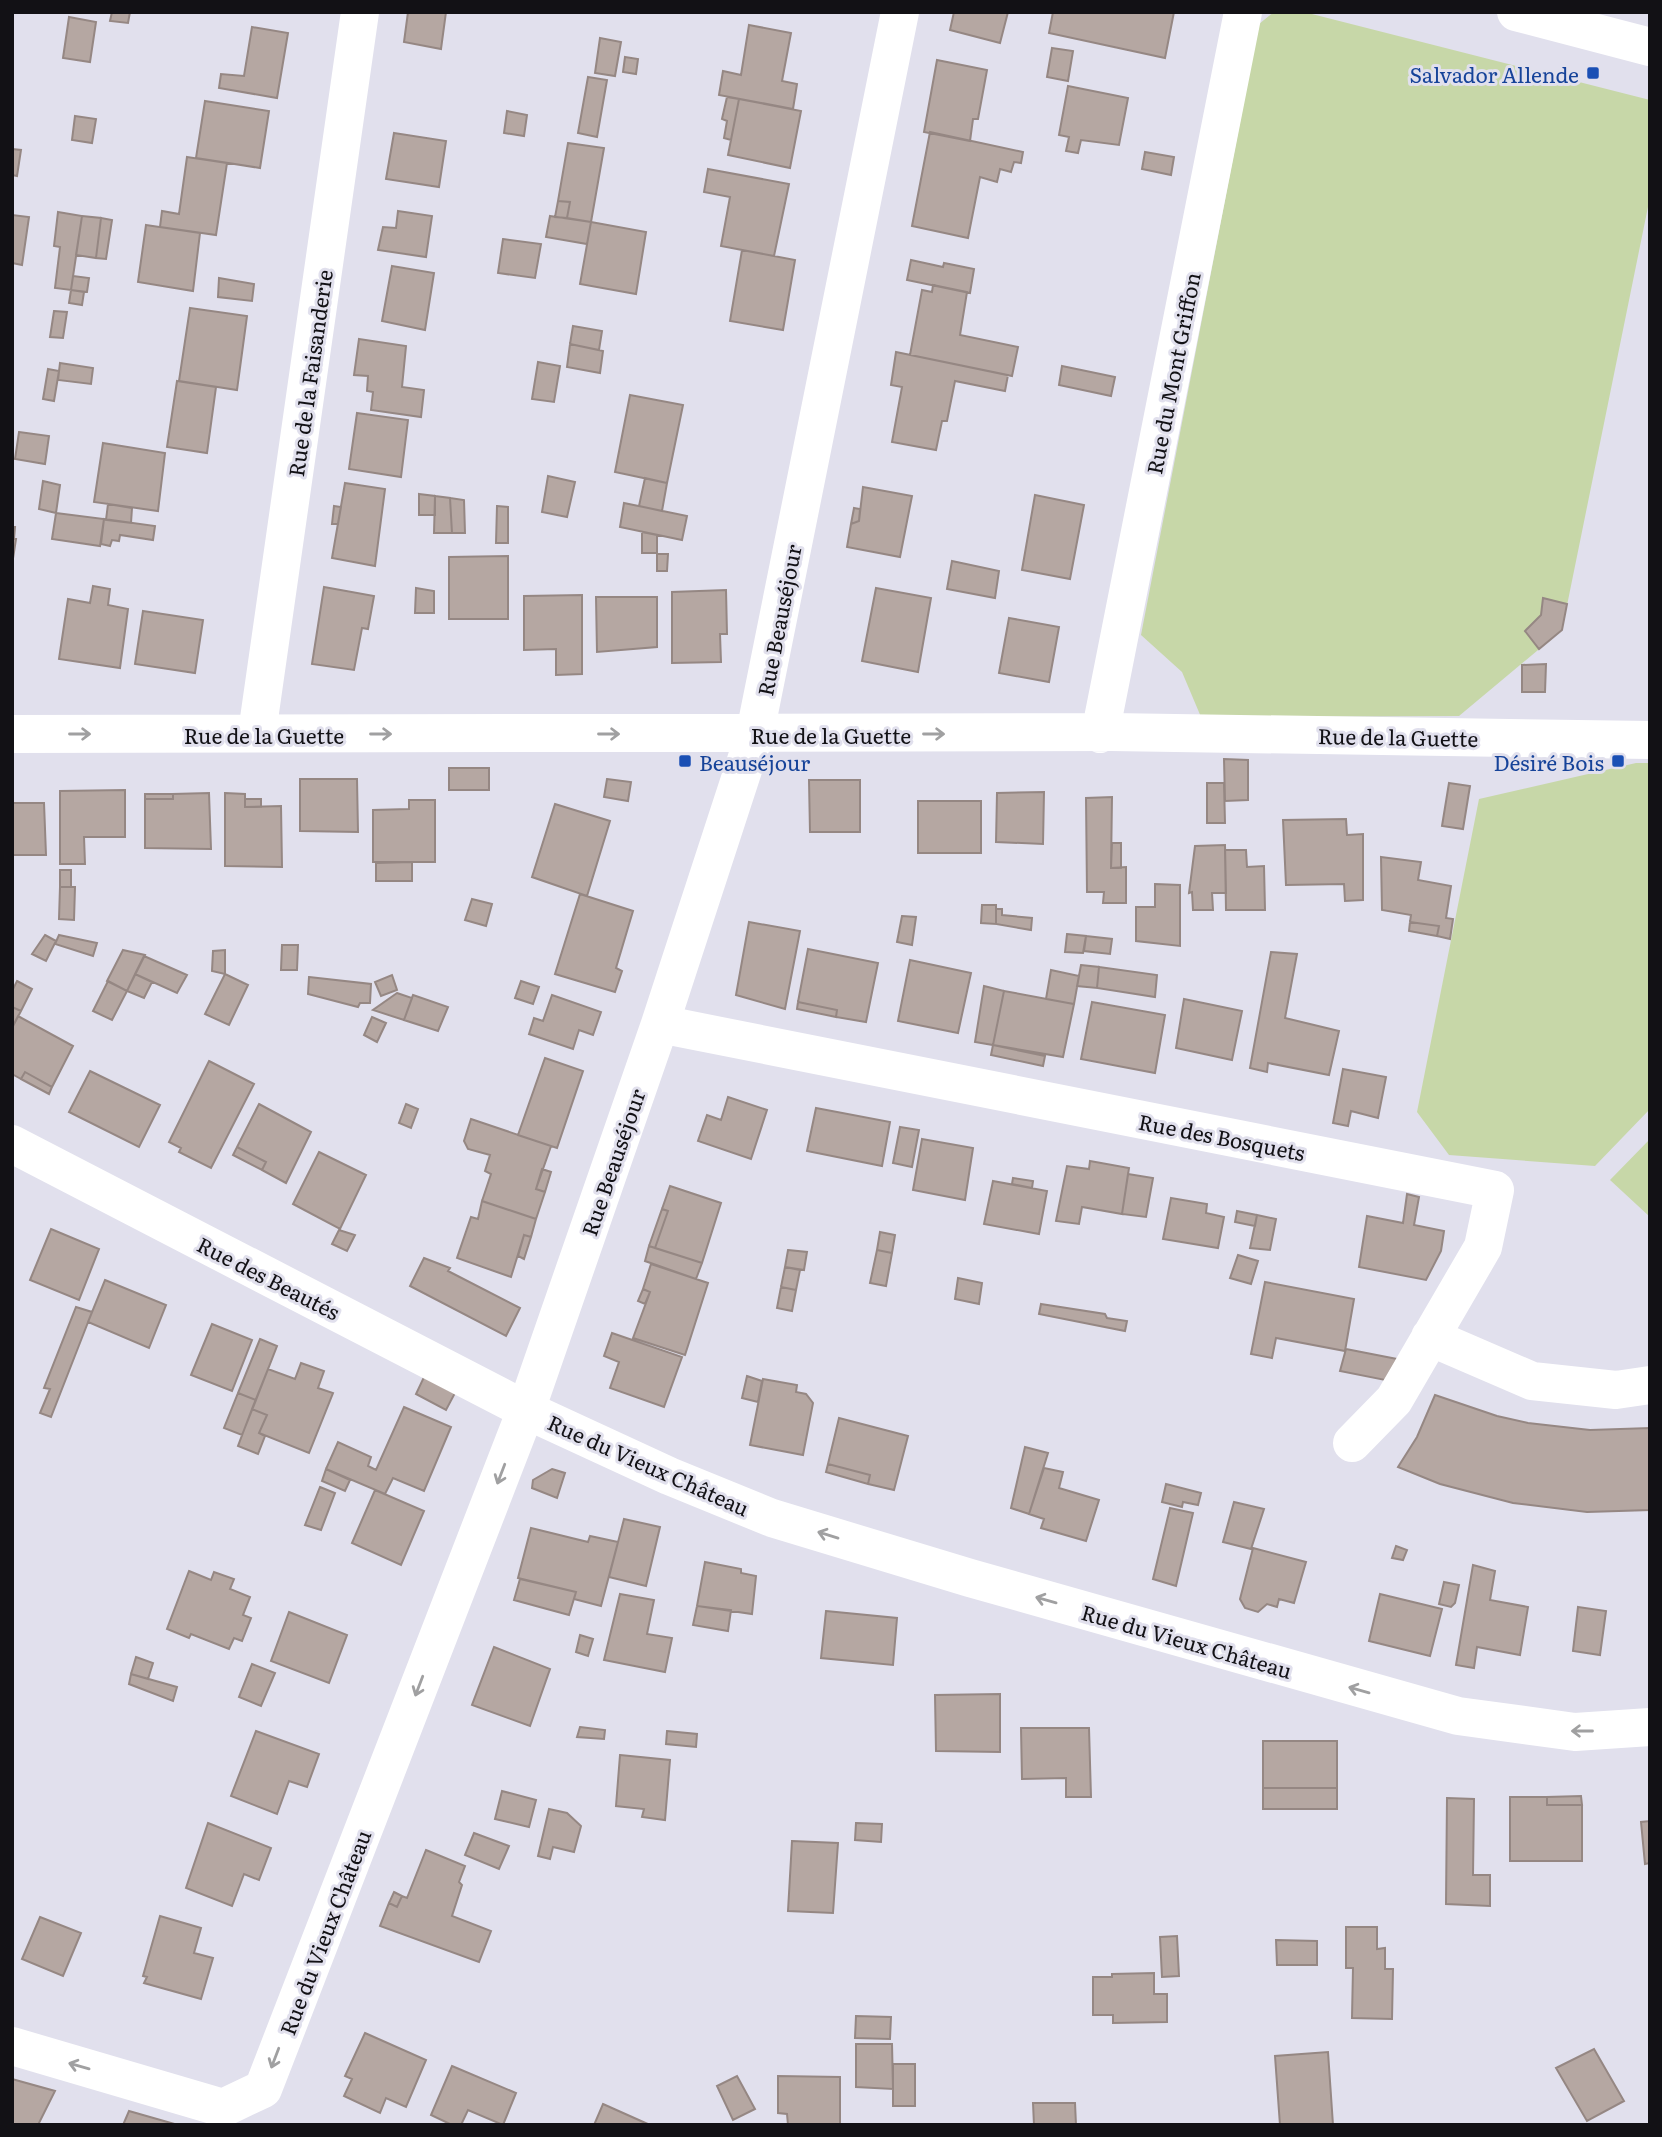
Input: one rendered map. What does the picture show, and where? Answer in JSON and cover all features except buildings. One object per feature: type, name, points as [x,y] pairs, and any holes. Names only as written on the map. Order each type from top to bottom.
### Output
[{"type":"street","name":"Rue de la Faisanderie","points":[[257,733],[360,12]]},
{"type":"street","name":"Rue Beauséjour","points":[[526,1410],[660,1024],[755,733],[900,12]]},
{"type":"street","name":"Rue du Mont Griffon","points":[[1100,734],[1243,12]]},
{"type":"street","points":[[1516,12],[1650,47]]},
{"type":"street","name":"Rue de la Guette","points":[[12,734],[1100,734],[1650,740]]},
{"type":"street","name":"Rue des Bosquets","points":[[660,1024],[1495,1190],[1483,1247],[1394,1400],[1352,1443]]},
{"type":"street","name":"Rue des Beautés","points":[[12,1144],[526,1410]]},
{"type":"street","points":[[1430,1337],[1532,1381],[1616,1390],[1650,1385]]},
{"type":"street","name":"Rue du Vieux Château","points":[[12,2046],[223,2108],[263,2089],[526,1410],[669,1476],[772,1518],[1367,1692],[1458,1716],[1562,1730],[1627,1730],[1650,1727]]},
{"type":"green space","points":[[1274,12],[1304,12],[1650,100],[1650,197],[1562,630],[1459,716],[1201,717],[1182,672],[1141,635],[1259,24]]},
{"type":"green space","points":[[1636,763],[1650,763],[1650,1109],[1595,1166],[1449,1155],[1417,1112],[1479,799]]},
{"type":"green space","points":[[1650,1139],[1650,1217],[1610,1180]]},
{"type":"place","name":"Salvador Allende","points":[[1593,73]]},
{"type":"place","name":"Beauséjour","points":[[685,761]]},
{"type":"place","name":"Désiré Bois","points":[[1618,761]]}]
